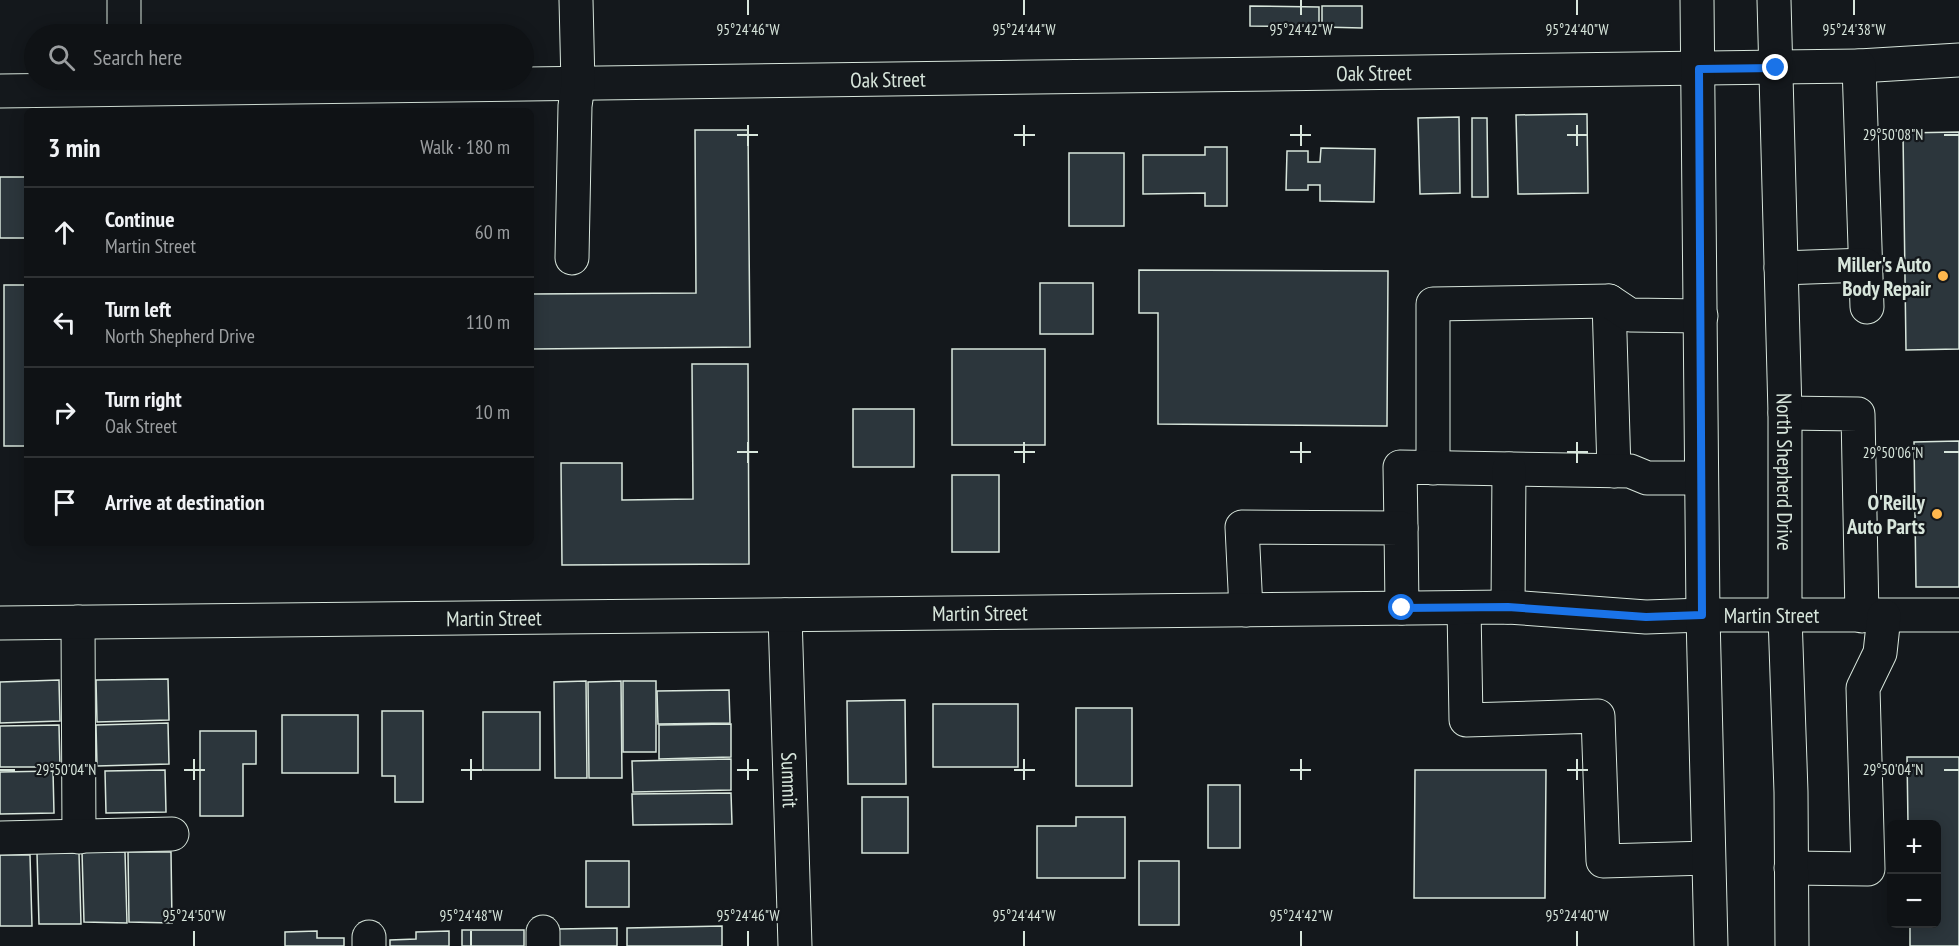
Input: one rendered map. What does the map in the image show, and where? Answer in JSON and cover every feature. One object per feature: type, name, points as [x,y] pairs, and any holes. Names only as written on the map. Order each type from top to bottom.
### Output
[{"type":"street","points":[[124,0],[124,24]]},
{"type":"street","points":[[572,258],[575,106],[578,85],[576,0]]},
{"type":"street","points":[[1698,0],[1702,615],[1711,946]]},
{"type":"street","name":"North Shepherd Drive","points":[[1774,0],[1785,413],[1785,616],[1792,946]]},
{"type":"street","name":"Oak Street","points":[[534,90],[578,85],[1776,68],[1959,60]]},
{"type":"street","points":[[1859,66],[1867,307]]},
{"type":"street","name":"Oak Street","points":[[0,91],[24,90]]},
{"type":"street","name":"Oak Street","points":[[214,90],[376,99],[455,98],[531,90]]},
{"type":"street","points":[[1781,268],[1866,265]]},
{"type":"street","points":[[1433,468],[1433,304],[1609,300],[1630,315],[1701,316]]},
{"type":"street","points":[[1609,300],[1614,471]]},
{"type":"street","points":[[1785,413],[1858,414],[1873,616],[1880,653],[1863,688],[1868,869],[1791,868]]},
{"type":"street","points":[[1402,608],[1400,467],[1630,471],[1647,478],[1701,478]]},
{"type":"street","points":[[1508,607],[1509,469]]},
{"type":"street","points":[[1246,610],[1242,527],[1401,528]]},
{"type":"street","name":"Martin Street","points":[[0,623],[1508,607],[1646,617],[1959,615]]},
{"type":"street","points":[[1464,608],[1466,720],[1598,716],[1603,861],[1708,858]]},
{"type":"street","name":"Summit","points":[[785,615],[795,946]]},
{"type":"street","points":[[78,622],[79,837]]},
{"type":"street","points":[[0,838],[172,834]]},
{"type":"building","points":[[1250,6],[1319,7],[1319,27],[1250,26]]},
{"type":"building","points":[[1322,6],[1362,6],[1362,28],[1322,27]]},
{"type":"building","points":[[1587,114],[1588,193],[1518,194],[1516,115]]},
{"type":"building","points":[[1459,117],[1460,193],[1420,194],[1418,118]]},
{"type":"building","points":[[1472,118],[1487,118],[1488,197],[1472,197]]},
{"type":"building","points":[[695,130],[748,130],[750,347],[534,349],[534,294],[696,293]]},
{"type":"building","points":[[1959,132],[1959,349],[1906,350],[1903,133]]},
{"type":"building","points":[[1205,147],[1227,147],[1227,206],[1205,206],[1205,193],[1143,194],[1143,155],[1205,155]]},
{"type":"building","points":[[1321,148],[1375,149],[1374,202],[1320,201],[1320,185],[1308,185],[1308,190],[1286,190],[1287,151],[1308,151],[1308,162],[1320,162]]},
{"type":"building","points":[[1069,153],[1124,153],[1124,226],[1069,226]]},
{"type":"building","points":[[0,177],[24,177],[24,238],[0,238]]},
{"type":"building","points":[[1139,270],[1388,271],[1387,426],[1158,424],[1158,313],[1139,313]]},
{"type":"building","points":[[1040,283],[1093,283],[1093,334],[1040,334]]},
{"type":"building","points":[[4,285],[24,285],[24,446],[4,446]]},
{"type":"building","points":[[952,349],[1045,349],[1045,445],[952,445]]},
{"type":"building","points":[[692,364],[748,364],[749,564],[562,565],[561,463],[622,463],[622,500],[693,499]]},
{"type":"building","points":[[853,409],[914,409],[914,467],[853,467]]},
{"type":"building","name":"O'Reilly Auto Parts","points":[[1959,441],[1959,587],[1916,587],[1914,442]]},
{"type":"building","points":[[952,475],[999,475],[999,552],[952,552]]},
{"type":"building","points":[[168,679],[169,720],[97,722],[96,680]]},
{"type":"building","points":[[59,680],[60,721],[0,723],[0,682]]},
{"type":"building","points":[[586,681],[587,778],[555,778],[554,682]]},
{"type":"building","points":[[621,681],[622,778],[589,778],[588,682]]},
{"type":"building","points":[[623,681],[656,681],[656,752],[623,752]]},
{"type":"building","points":[[729,690],[730,723],[658,724],[657,691]]},
{"type":"building","points":[[905,700],[906,784],[848,784],[847,701]]},
{"type":"building","points":[[933,704],[1018,704],[1018,767],[933,767]]},
{"type":"building","points":[[1076,708],[1132,708],[1132,786],[1076,786]]},
{"type":"building","points":[[382,711],[423,711],[423,802],[395,802],[395,776],[382,776]]},
{"type":"building","points":[[483,712],[540,712],[540,770],[483,770]]},
{"type":"building","points":[[282,715],[358,715],[358,773],[282,773]]},
{"type":"building","points":[[168,723],[169,764],[97,766],[96,725]]},
{"type":"building","points":[[731,724],[731,757],[659,759],[659,725]]},
{"type":"building","points":[[59,725],[60,767],[0,767],[0,726]]},
{"type":"building","points":[[200,731],[256,731],[256,764],[243,764],[243,816],[200,816]]},
{"type":"building","points":[[1907,757],[1959,757],[1959,946],[1910,946],[1910,928],[1941,928],[1941,820],[1908,820]]},
{"type":"building","points":[[731,759],[731,790],[633,792],[632,761]]},
{"type":"building","points":[[165,770],[166,812],[106,813],[105,771]]},
{"type":"building","points":[[1415,770],[1546,770],[1545,898],[1414,898]]},
{"type":"building","points":[[53,771],[54,813],[0,814],[0,772]]},
{"type":"building","points":[[1208,785],[1240,785],[1240,848],[1208,848]]},
{"type":"building","points":[[731,793],[732,824],[633,825],[632,794]]},
{"type":"building","points":[[862,797],[908,797],[908,853],[862,853]]},
{"type":"building","points":[[1076,817],[1125,817],[1125,878],[1037,878],[1037,826],[1076,826]]},
{"type":"building","points":[[82,852],[125,852],[127,923],[84,922]]},
{"type":"building","points":[[128,852],[171,852],[172,923],[129,922]]},
{"type":"building","points":[[37,853],[79,853],[81,924],[39,924]]},
{"type":"building","points":[[0,855],[30,855],[32,926],[0,926]]},
{"type":"building","points":[[586,861],[629,861],[629,907],[586,907]]},
{"type":"building","points":[[1139,861],[1179,861],[1179,925],[1139,925]]},
{"type":"building","points":[[722,926],[722,946],[627,946],[627,928]]},
{"type":"building","points":[[617,928],[617,946],[559,946],[558,929]]},
{"type":"building","points":[[462,930],[524,930],[524,946],[462,946]]},
{"type":"building","points":[[317,931],[317,938],[344,938],[344,946],[285,946],[285,932]]},
{"type":"building","points":[[449,931],[449,946],[390,946],[390,940],[416,939],[416,932]]},
{"type":"place","name":"Miller's Auto Body Repair","points":[[1943,276]]},
{"type":"place","name":"O'Reilly Auto Parts","points":[[1937,514]]},
{"type":"route","points":[[1402,608],[1508,607],[1646,617],[1702,615],[1699,69],[1776,68]]}]
